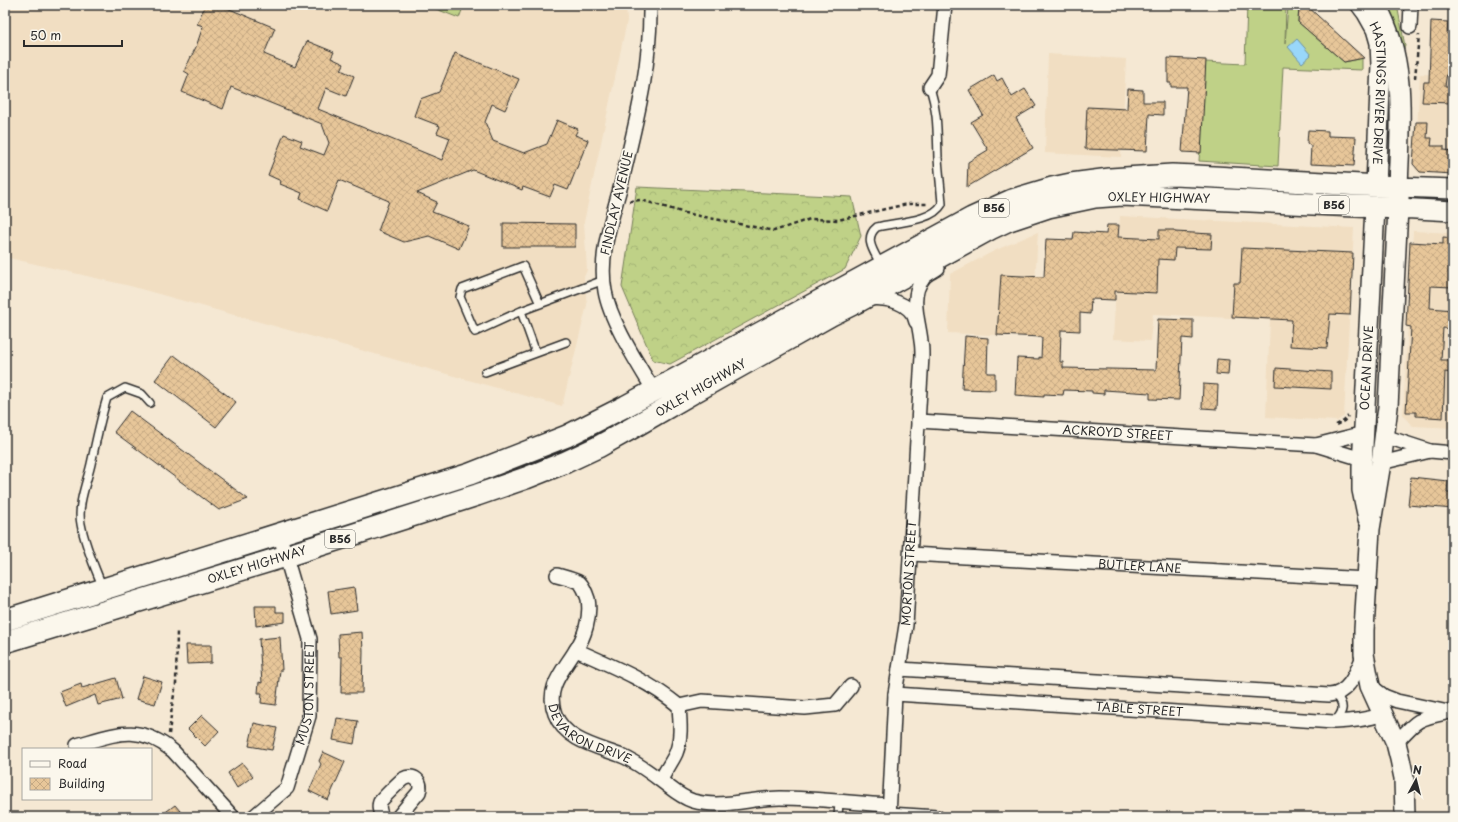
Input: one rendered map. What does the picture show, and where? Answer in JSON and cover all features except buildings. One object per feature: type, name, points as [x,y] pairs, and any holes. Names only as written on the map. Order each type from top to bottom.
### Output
[{"type":"main road","name":"HASTINGS RIVER DRIVE","points":[[1361,5],[1376,29],[1380,43],[1381,65],[1376,197]]},
{"type":"main road","name":"HASTINGS RIVER DRIVE","points":[[1376,5],[1383,17],[1388,32],[1395,56],[1399,80],[1401,110],[1398,187]]},
{"type":"main road","name":"OXLEY HIGHWAY","points":[[5,620],[470,474],[531,451],[582,429],[991,209],[1012,200],[1052,188],[1110,179],[1172,175],[1376,197],[1398,208]]},
{"type":"main road","name":"OXLEY HIGHWAY","points":[[5,642],[286,556],[453,503],[533,475],[598,447],[817,323],[990,229],[1032,212],[1076,200],[1107,196],[1376,197],[1398,187]]},
{"type":"main road","points":[[1453,189],[1398,187],[1398,208],[1453,211]]},
{"type":"main road","name":"OCEAN DRIVE","points":[[1370,529],[1362,490],[1362,459],[1376,197]]},
{"type":"main road","name":"OCEAN DRIVE","points":[[1398,208],[1388,407],[1382,463],[1370,529],[1364,654],[1370,686],[1396,744],[1404,778],[1405,817]]},
{"type":"main road","points":[[654,391],[664,410]]},
{"type":"street","name":"FINDLAY AVENUE","points":[[650,5],[645,82],[640,109],[607,238],[603,265],[604,291],[608,304],[617,324],[654,391]]},
{"type":"street","points":[[930,87],[938,75],[944,5]]},
{"type":"street","points":[[1411,5],[1415,31]]},
{"type":"street","name":"MORTON STREET","points":[[889,812],[895,694],[906,625],[922,356],[916,307],[916,294],[924,277],[965,252],[970,241]]},
{"type":"street","name":"MORTON STREET","points":[[861,300],[887,299],[902,304],[912,313],[919,329]]},
{"type":"street","name":"ACKROYD STREET","points":[[918,422],[1316,444],[1362,459]]},
{"type":"street","name":"ACKROYD STREET","points":[[1316,444],[1364,433]]},
{"type":"street","points":[[1384,436],[1430,451],[1453,453]]},
{"type":"street","points":[[1382,463],[1430,451]]},
{"type":"street","name":"MUSTON STREET","points":[[253,817],[287,788],[309,716],[310,639],[279,533]]},
{"type":"street","name":"BUTLER LANE","points":[[911,554],[1367,579]]},
{"type":"street","name":"DEVARON DRIVE","points":[[557,575],[579,583],[586,592],[589,614],[586,628],[576,650],[560,672],[552,695],[552,703],[555,714],[560,723],[580,740],[638,764],[683,797],[695,801],[730,804],[781,798],[839,802],[889,812],[937,817]]},
{"type":"street","points":[[576,650],[639,679],[666,695],[679,706],[679,742],[676,752],[660,780]]},
{"type":"street","points":[[1336,695],[1350,683],[1364,654]]},
{"type":"street","name":"TABLE STREET","points":[[899,669],[1336,695]]},
{"type":"street","points":[[679,706],[702,701],[805,708],[835,705],[851,686]]},
{"type":"street","points":[[1370,686],[1384,696],[1396,701],[1451,713]]},
{"type":"street","name":"TABLE STREET","points":[[895,694],[1334,722],[1370,719],[1383,714]]},
{"type":"street","points":[[1396,744],[1412,725],[1419,720],[1451,713]]},
{"type":"street","points":[[77,745],[130,732],[139,733],[153,738],[173,751],[232,817]]},
{"type":"street","points":[[382,817],[379,809],[380,802],[402,779],[408,777],[414,778],[420,783],[421,787],[419,792],[398,817]]},
{"type":"lane","points":[[882,267],[871,245],[870,238],[872,232],[877,227],[923,218],[939,209],[942,204],[938,158],[938,123],[930,87]]},
{"type":"lane","points":[[540,304],[523,266],[462,289],[460,297],[474,332],[521,311],[540,304],[604,280]]},
{"type":"lane","points":[[521,311],[536,353]]},
{"type":"lane","points":[[486,372],[566,342]]},
{"type":"lane","points":[[103,588],[91,558],[80,523],[82,500],[100,422],[107,398],[124,388],[142,394],[150,403]]},
{"type":"lane","points":[[1334,722],[1340,715],[1342,708],[1341,701],[1336,695]]},
{"type":"lane","points":[[838,817],[839,802]]},
{"type":"path","points":[[1415,31],[1415,78]]},
{"type":"path","points":[[616,203],[641,200],[685,213],[774,232],[810,219],[838,220],[907,204],[942,204]]},
{"type":"path","points":[[168,747],[176,684],[177,630]]},
{"type":"shaded area","points":[[5,5],[626,5],[627,21],[584,222],[587,270],[584,277],[587,305],[562,406],[130,286],[5,257]]},
{"type":"shaded area","points":[[1048,54],[1126,59],[1121,157],[1045,153]]},
{"type":"shaded area","points":[[1420,74],[1453,75],[1453,174],[1419,173],[1415,169]]},
{"type":"shaded area","points":[[1120,216],[1354,228],[1344,416],[1337,421],[1266,417],[1270,320],[1153,314],[1150,341],[1113,339]]},
{"type":"shaded area","points":[[1413,231],[1453,233],[1453,428],[1413,426],[1403,416]]},
{"type":"shaded area","points":[[1038,232],[1032,337],[948,333],[950,274],[996,250]]},
{"type":"green space","points":[[432,5],[464,5],[459,18],[431,7]]},
{"type":"green space","points":[[1247,5],[1286,5],[1285,43],[1288,7],[1303,5],[1299,7],[1298,22],[1344,62],[1359,59],[1360,54],[1362,59],[1362,70],[1283,67],[1278,166],[1199,161],[1205,62],[1245,64]]},
{"type":"green space","points":[[1383,5],[1397,5],[1405,46],[1402,52]]},
{"type":"green space","points":[[637,187],[852,197],[861,236],[845,269],[670,364],[653,360],[622,287]]},
{"type":"water","points":[[1297,39],[1311,55],[1302,63],[1288,47]]}]
